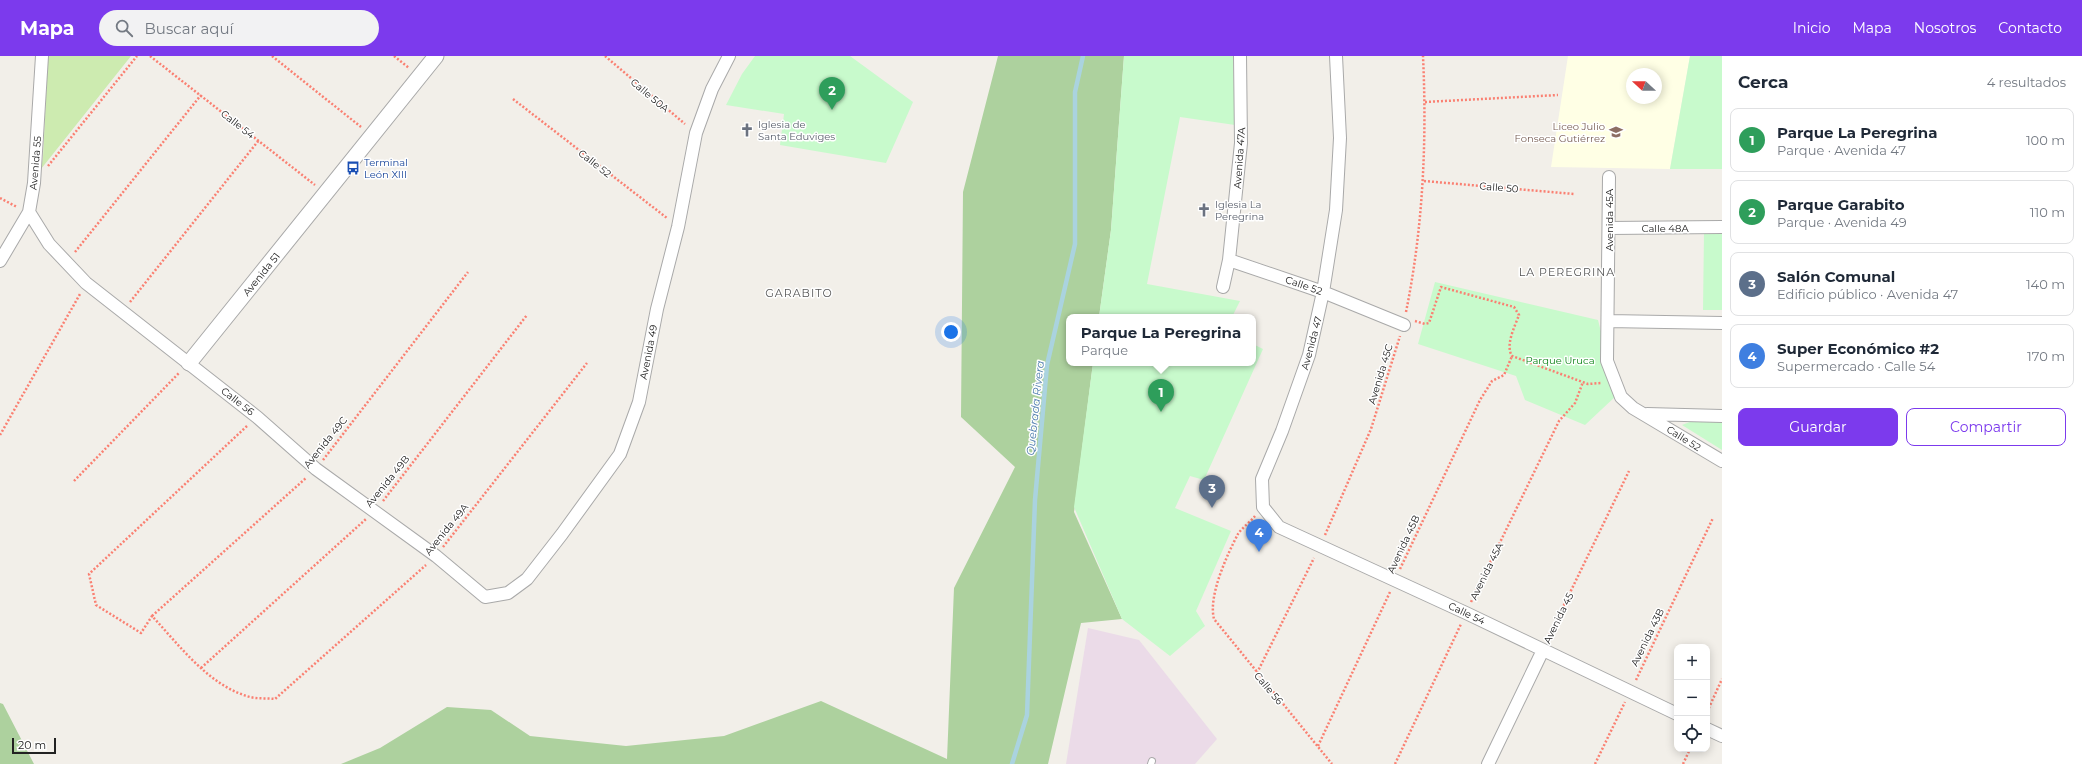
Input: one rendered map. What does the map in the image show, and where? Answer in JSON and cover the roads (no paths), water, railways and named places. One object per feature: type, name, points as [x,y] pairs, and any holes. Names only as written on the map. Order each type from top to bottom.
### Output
[{"type":"street","name":"Avenida 55","points":[[0,261],[29,212],[34,183],[42,56]]},
{"type":"street","name":"Avenida 51","points":[[189,363],[436,56]]},
{"type":"street","name":"Avenida 49","points":[[485,597],[508,593],[527,579],[562,534],[620,454],[639,402],[657,309],[678,227],[696,133],[712,89],[729,56]]},
{"type":"street","name":"Avenida 47A","points":[[1229,260],[1241,143],[1240,56]]},
{"type":"street","name":"Avenida 47","points":[[1263,507],[1262,479],[1282,431],[1309,355],[1323,292],[1336,210],[1340,138],[1336,56]]},
{"type":"street","name":"Avenida 45A","points":[[1609,177],[1607,361],[1621,396],[1633,408],[1646,414]]},
{"type":"street","name":"Calle 56","points":[[29,212],[49,244],[86,283],[257,417],[316,469],[436,556],[485,597]]},
{"type":"street","name":"Calle 48A","points":[[1608,228],[1722,227]]},
{"type":"street","points":[[1223,287],[1229,260]]},
{"type":"street","name":"Calle 52","points":[[1229,260],[1404,321]]},
{"type":"street","points":[[1608,321],[1722,323]]},
{"type":"street","points":[[1646,414],[1722,416]]},
{"type":"street","name":"Calle 52","points":[[1646,414],[1722,461]]},
{"type":"street","name":"Calle 54","points":[[1263,507],[1279,527],[1466,612],[1674,713]]},
{"type":"street","name":"Avenida 45","points":[[1488,764],[1543,650]]},
{"type":"street","points":[[1710,730],[1722,736]]},
{"type":"waterway","name":"Quebrada Rivera","points":[[1012,764],[1027,715],[1035,500],[1047,365],[1075,244],[1075,92],[1083,56]]},
{"type":"place","name":"Parque Garabito","points":[[832,110]]},
{"type":"place","name":"Iglesia de Santa Eduviges","points":[[747,130]]},
{"type":"place","name":"Liceo Julio Fonseca Gutiérrez","points":[[1616,132]]},
{"type":"place","name":"Terminal León XIII","points":[[353,168]]},
{"type":"place","name":"Iglesia La Peregrina","points":[[1204,210]]},
{"type":"place","name":"Parque La Peregrina","points":[[1161,412]]},
{"type":"place","name":"Salón Comunal","points":[[1212,508]]},
{"type":"place","name":"Super Económico #2","points":[[1259,552]]},
{"type":"district","name":"LA PEREGRINA","points":[[1567,272]]},
{"type":"district","name":"GARABITO","points":[[799,293]]},
{"type":"park label","name":"Parque Uruca","points":[[1560,360]]}]
